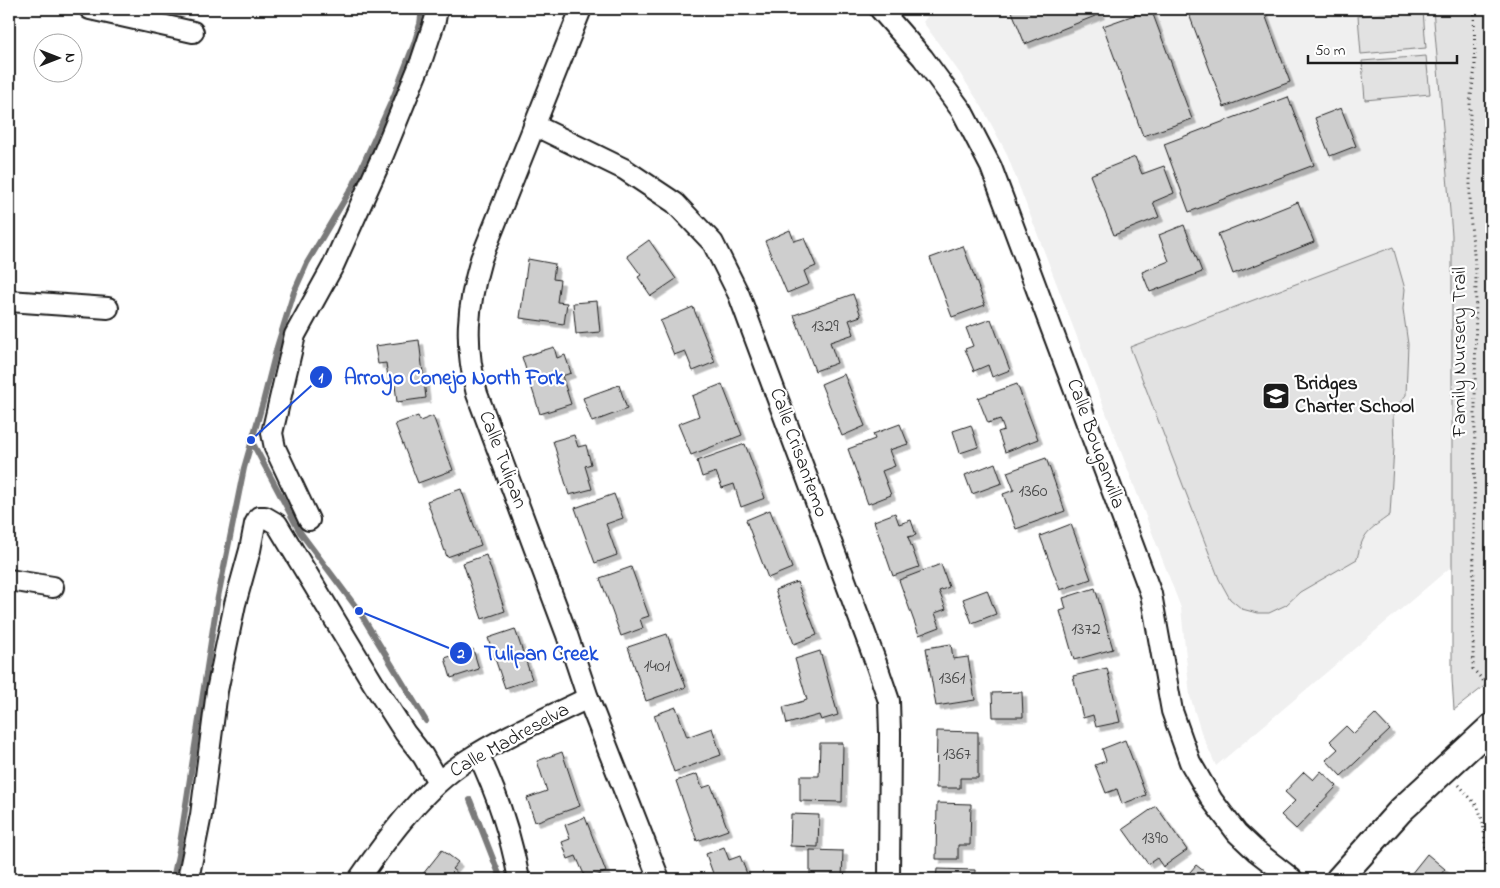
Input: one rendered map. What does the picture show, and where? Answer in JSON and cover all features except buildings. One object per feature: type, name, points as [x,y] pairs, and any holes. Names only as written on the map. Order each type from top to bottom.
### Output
[{"type":"main road","points":[[1339,879],[1401,810],[1491,727]]},
{"type":"street","points":[[90,9],[193,32]]},
{"type":"street","points":[[310,520],[275,448],[272,433],[295,335],[333,266],[382,155],[421,62],[437,9]]},
{"type":"street","name":"Calle Tulipan","points":[[581,9],[482,259],[472,290],[468,333],[469,355],[477,394],[567,635],[588,698],[659,879]]},
{"type":"street","name":"Calle Bouganvilla","points":[[880,9],[923,58],[962,111],[991,167],[1151,594],[1172,711],[1190,762],[1212,800],[1237,833],[1256,851],[1292,879]]},
{"type":"street","name":"Calle Crisantemo","points":[[534,125],[624,168],[675,203],[713,243],[739,295],[889,701],[888,879]]},
{"type":"street","points":[[9,301],[108,308]]},
{"type":"street","points":[[188,879],[201,815],[217,692],[235,604],[250,550],[254,524],[259,517],[266,517],[277,524],[373,683],[405,733],[423,756],[438,782]]},
{"type":"street","points":[[9,580],[53,587]]},
{"type":"street","name":"Calle Madreselva","points":[[359,879],[414,807],[438,782],[478,754],[588,698]]},
{"type":"street","points":[[478,754],[491,785],[519,879]]},
{"type":"path","name":"Family Nursery Trail","points":[[1474,9],[1476,68],[1470,102],[1470,215],[1476,274],[1474,669],[1491,690]]},
{"type":"path","points":[[1445,768],[1478,807],[1483,822],[1489,879]]},
{"type":"shaded area","name":"Bridges Charter School","points":[[933,9],[1433,9],[1452,235],[1452,566],[1216,766],[1201,732],[1190,696],[1181,608],[1006,152],[982,107],[923,22]]},
{"type":"shaded area","points":[[1433,9],[1491,9],[1491,681],[1454,710],[1452,679],[1452,235]]},
{"type":"shaded area","points":[[1423,11],[1426,48],[1361,54],[1358,16]]},
{"type":"shaded area","points":[[1426,56],[1430,94],[1365,100],[1362,61]]},
{"type":"shaded area","points":[[1393,247],[1405,289],[1403,309],[1408,344],[1406,395],[1397,406],[1393,416],[1394,447],[1390,515],[1364,537],[1357,559],[1300,592],[1286,605],[1269,613],[1257,613],[1242,609],[1230,599],[1219,579],[1130,347]]},
{"type":"waterway","points":[[173,879],[217,602],[244,468],[277,347],[294,292],[307,263],[354,184],[393,98],[414,44],[422,9]]},
{"type":"waterway","points":[[251,440],[300,532],[359,611],[426,721]]},
{"type":"waterway","points":[[470,800],[501,879]]},
{"type":"place","name":"Bridges Charter School","points":[[1276,396]]},
{"type":"place","name":"Arroyo Conejo North Fork","points":[[251,440]]},
{"type":"place","name":"Tulipan Creek","points":[[359,611]]}]
